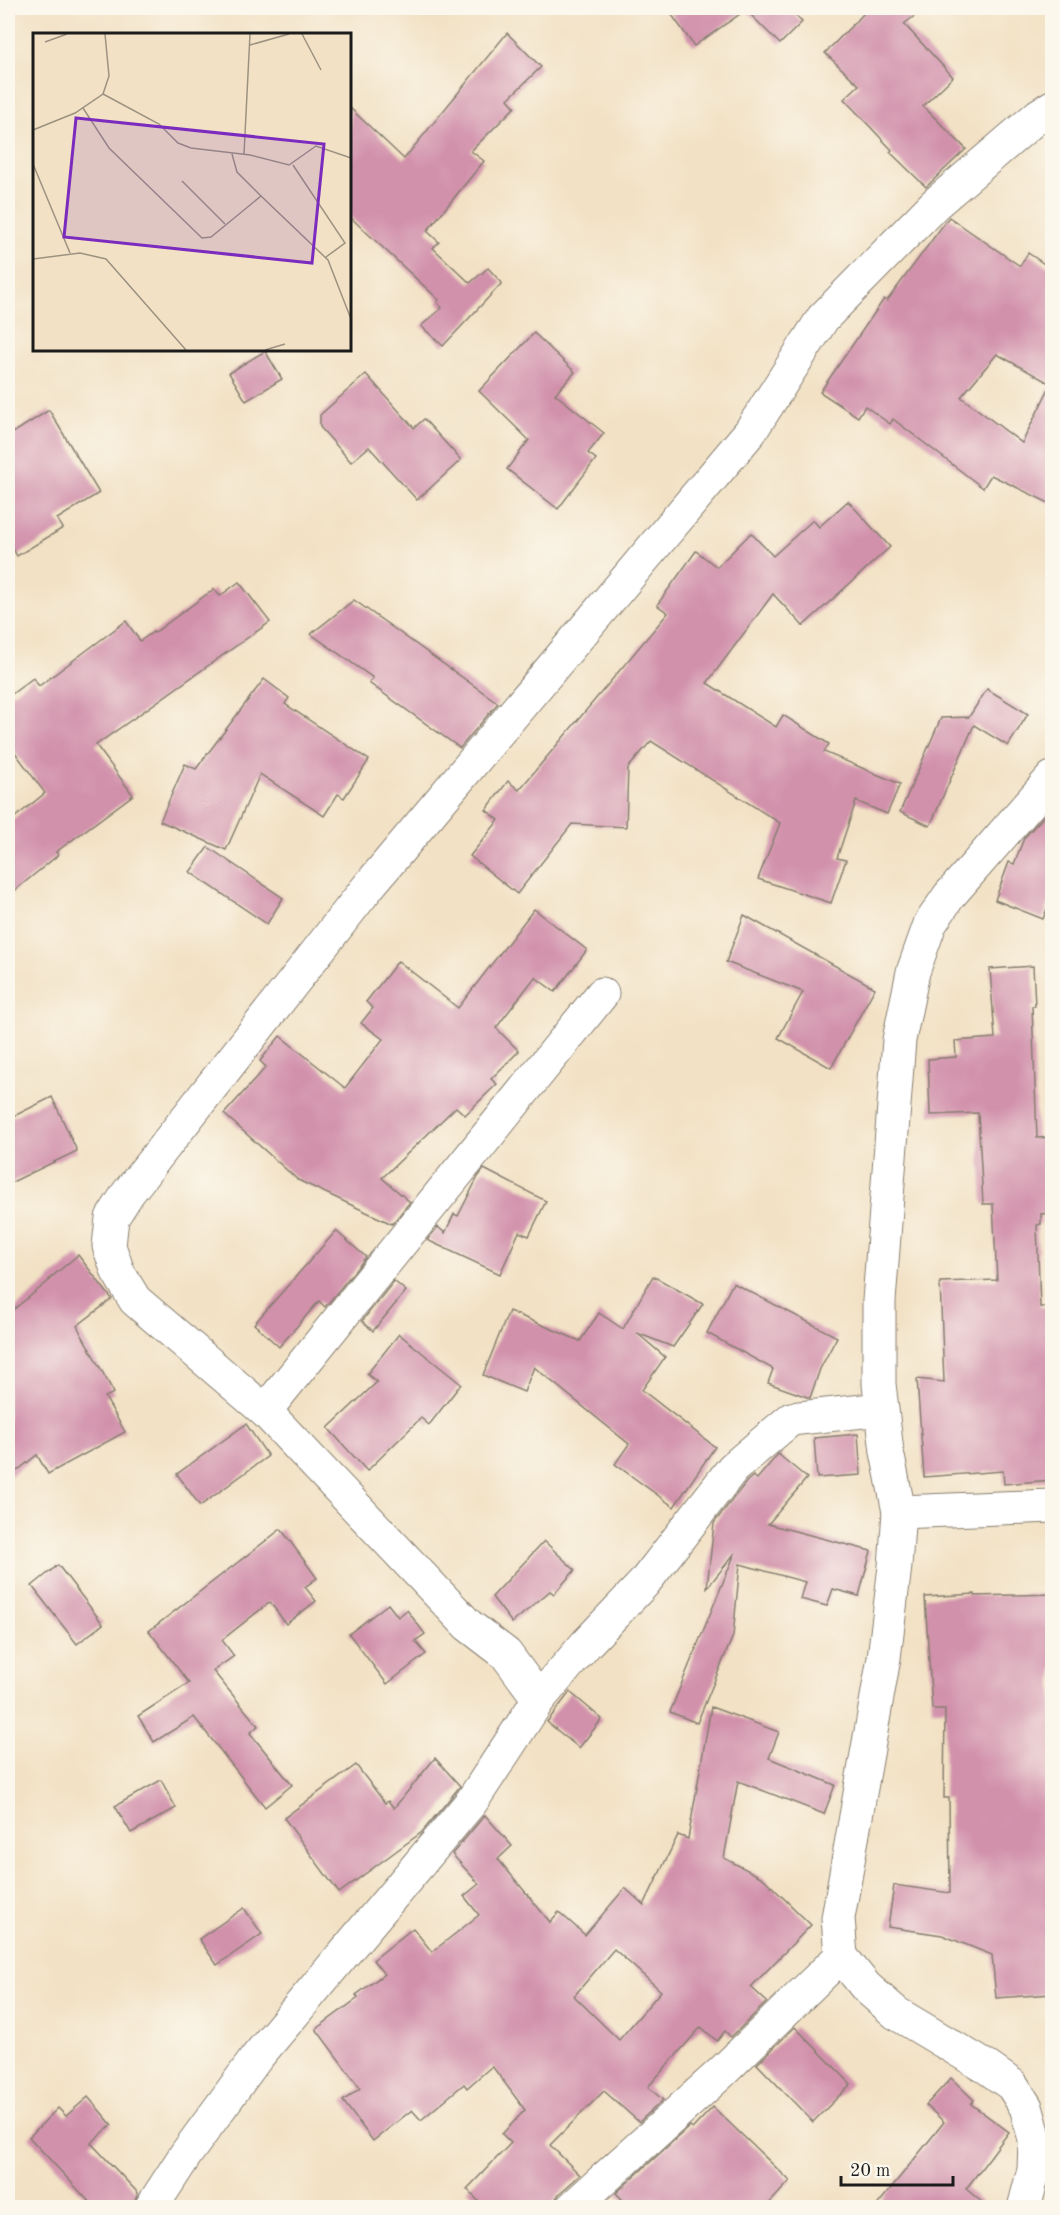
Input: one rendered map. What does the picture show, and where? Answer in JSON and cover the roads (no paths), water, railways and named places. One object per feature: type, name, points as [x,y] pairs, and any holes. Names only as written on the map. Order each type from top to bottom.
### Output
[{"type":"street","points":[[539,1699],[506,1654],[468,1625],[265,1411],[135,1300],[118,1272],[109,1246],[112,1218],[128,1193],[368,887],[750,432],[823,318],[935,204],[1039,115],[1053,107]]},
{"type":"street","points":[[1024,2208],[1034,2170],[1035,2139],[1026,2107],[1012,2085],[896,2013],[866,1987],[841,1956],[838,1918],[884,1658],[896,1566],[899,1512],[887,1452],[879,1384],[879,1301],[899,1040],[913,972],[930,924],[949,896],[1053,778]]},
{"type":"street","points":[[265,1411],[602,994]]},
{"type":"street","points":[[151,2208],[186,2154],[257,2057],[472,1801],[539,1699],[586,1644],[644,1583],[733,1468],[792,1419],[882,1409]]},
{"type":"street","points":[[899,1512],[1053,1506]]},
{"type":"street","points":[[572,2208],[721,2073],[841,1956]]}]
